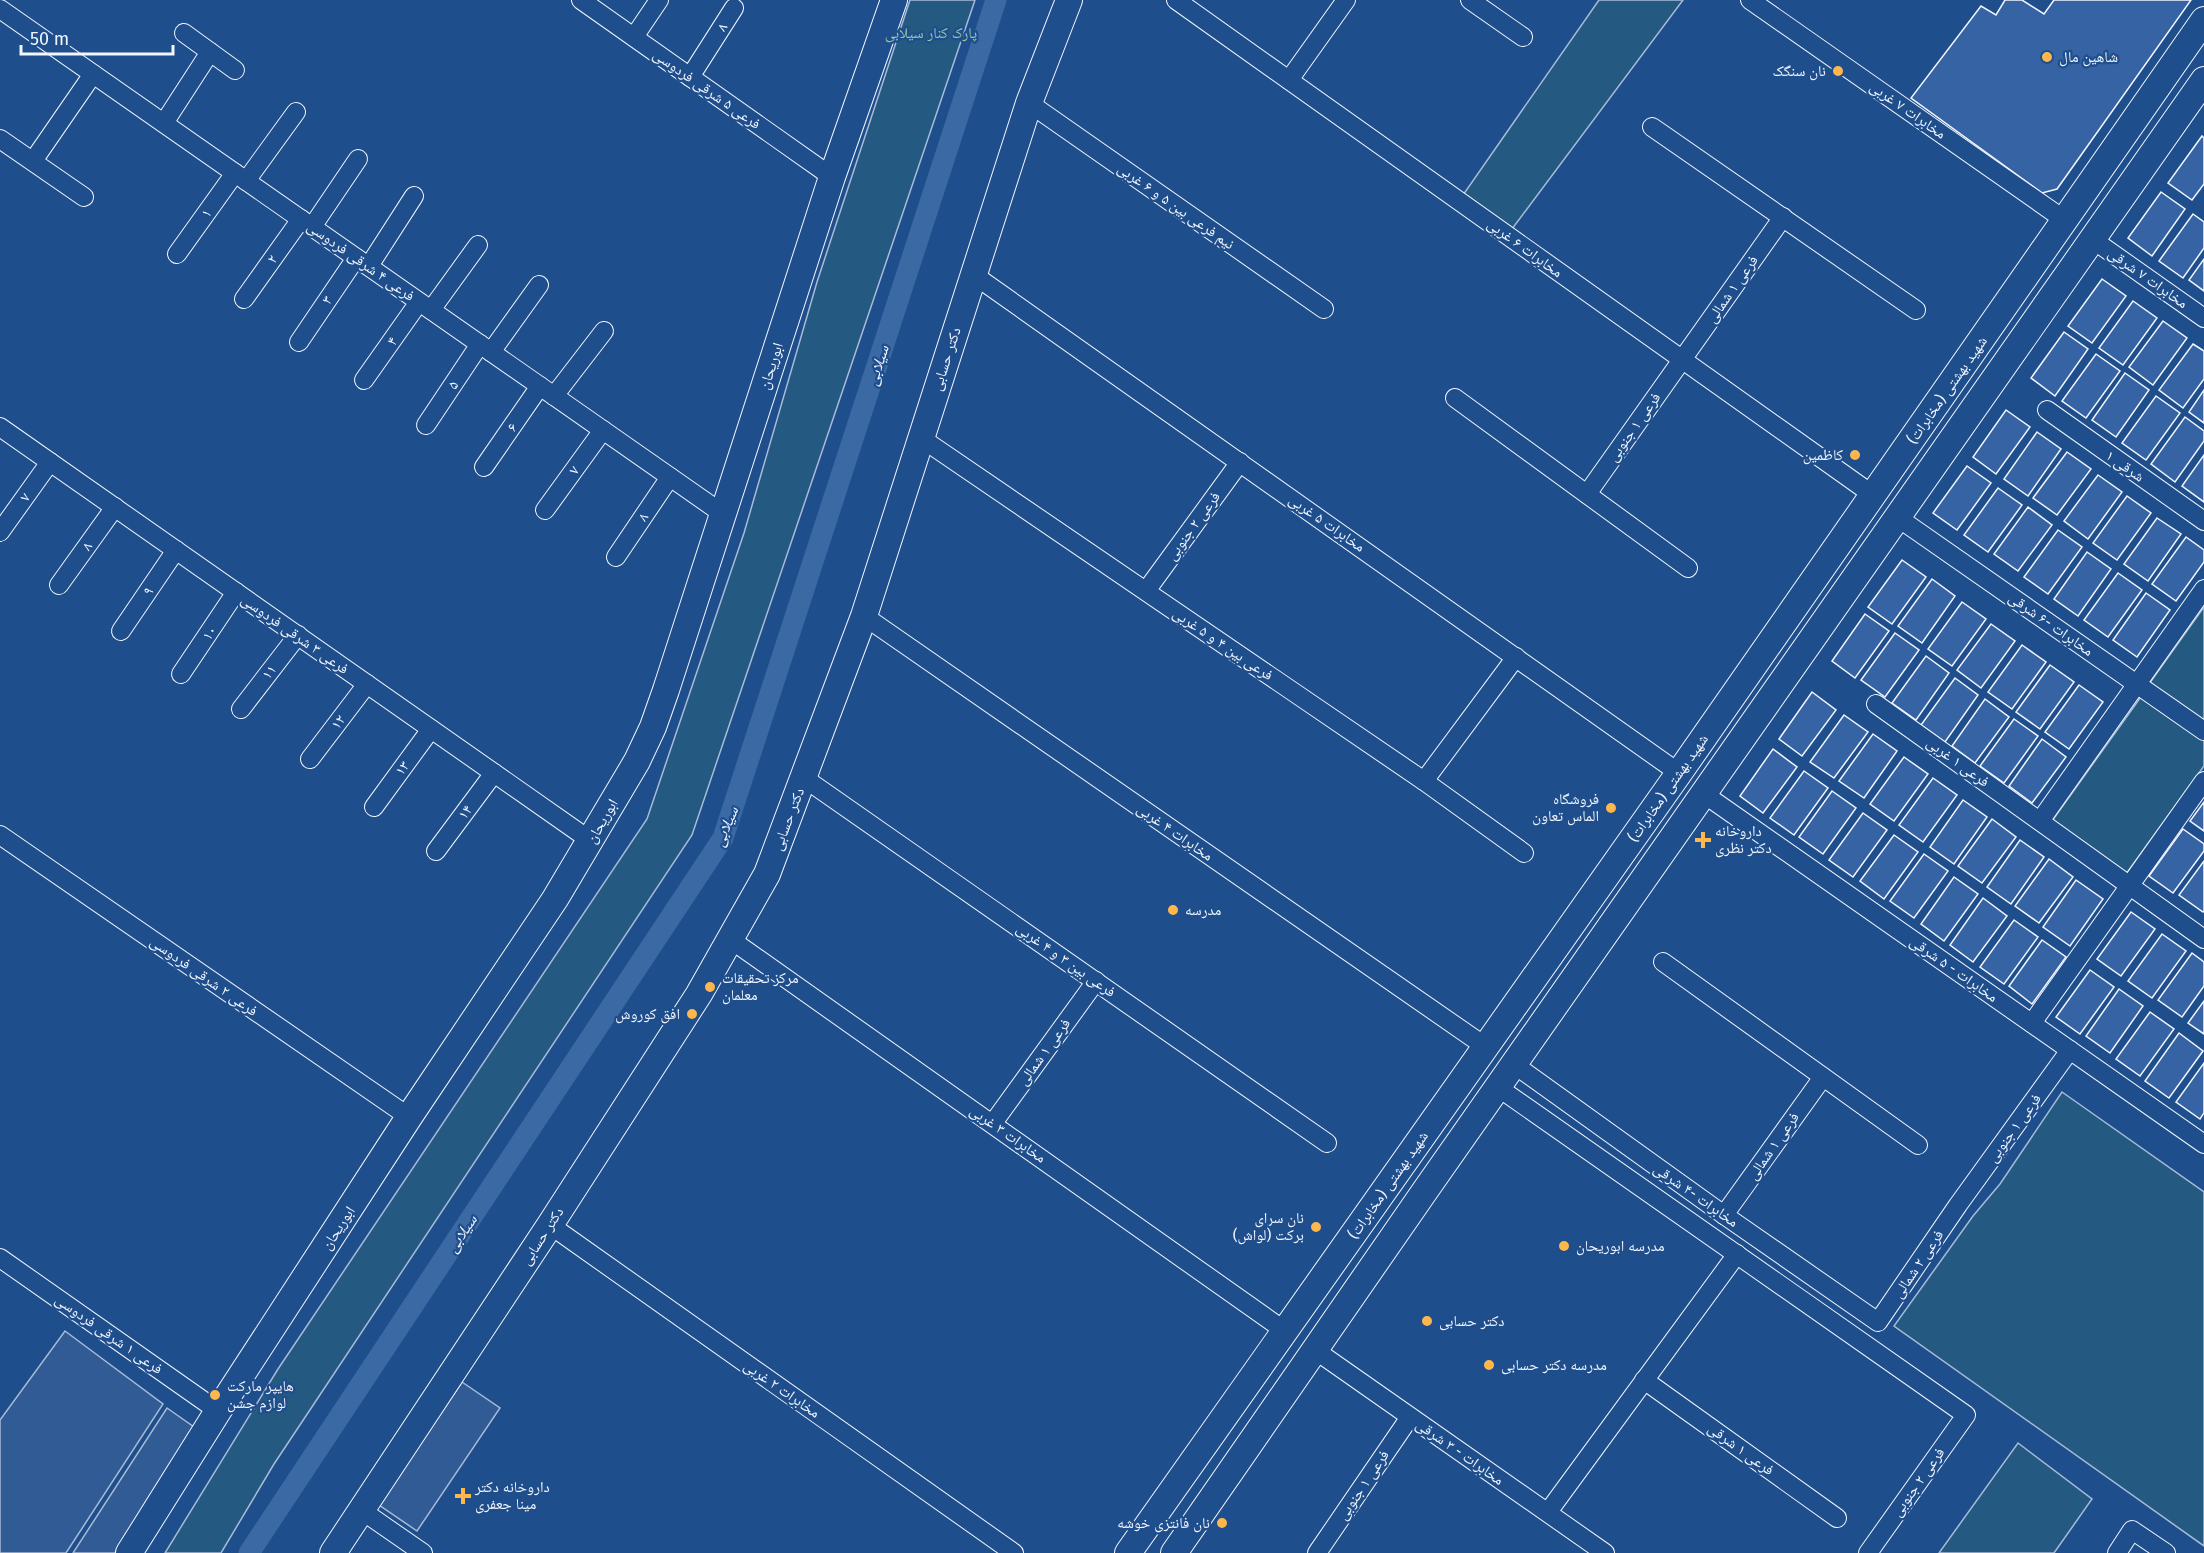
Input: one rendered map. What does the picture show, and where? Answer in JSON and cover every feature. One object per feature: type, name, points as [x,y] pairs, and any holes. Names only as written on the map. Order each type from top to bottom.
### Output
[{"type":"main road","name":"ابوریحان","points":[[129,1553],[218,1411],[409,1117],[555,899],[637,761],[653,727],[832,177],[894,0]]},
{"type":"main road","name":"دکتر حسابی","points":[[333,1553],[550,1225],[699,994],[768,874],[864,616],[1029,103],[1069,0]]},
{"type":"main road","name":"شهید بهشتی (مخابرات)","points":[[1128,1553],[1679,773],[2204,20]]},
{"type":"main road","points":[[1174,1553],[2204,80]]},
{"type":"main road","points":[[1754,666],[1780,685]]},
{"type":"street","name":"فرعی ۵ شرقی فردوسی","points":[[581,0],[832,177]]},
{"type":"street","points":[[634,37],[659,0]]},
{"type":"street","name":"مخابرات ۶ غربی","points":[[1176,0],[1873,495]]},
{"type":"street","points":[[1289,80],[1346,0]]},
{"type":"street","points":[[1470,0],[1522,37]]},
{"type":"street","name":"مخابرات ۷ غربی","points":[[1750,0],[2066,221]]},
{"type":"street","name":"۸","points":[[690,77],[734,8]]},
{"type":"street","name":"فرعی ۴ شرقی فردوسی","points":[[0,9],[723,514]]},
{"type":"street","points":[[184,33],[235,70]]},
{"type":"street","points":[[164,123],[210,52]]},
{"type":"street","points":[[33,161],[93,74]]},
{"type":"street","name":"نیم فرعی بین ۵ و ۶ غربی","points":[[1029,103],[1324,309]]},
{"type":"street","name":"۱","points":[[177,254],[296,112]]},
{"type":"street","points":[[1652,127],[1916,310]]},
{"type":"street","points":[[0,139],[84,197]]},
{"type":"street","name":"۲","points":[[244,299],[358,159]]},
{"type":"street","name":"۳","points":[[299,342],[414,196]]},
{"type":"street","name":"فرعی ۱ شمالی","points":[[1682,360],[1783,218]]},
{"type":"street","name":"مخابرات ۷ شرقی","points":[[2092,239],[2204,318]]},
{"type":"street","name":"۴","points":[[364,380],[478,245]]},
{"type":"street","name":"مخابرات ۵ غربی","points":[[974,275],[1679,773]]},
{"type":"street","name":"۵","points":[[426,425],[539,285]]},
{"type":"street","name":"۶","points":[[484,467],[547,391],[604,331]]},
{"type":"street","name":"فرعی ۱ جنوبی","points":[[1587,494],[1682,360]]},
{"type":"street","points":[[1455,398],[1688,568]]},
{"type":"street","name":"شرقی ۱","points":[[2047,410],[2204,521]]},
{"type":"street","name":"فرعی ۳ شرقی فردوسی","points":[[0,427],[591,841]]},
{"type":"street","name":"۷","points":[[544,510],[603,430]]},
{"type":"street","name":"فرعی بین ۴ و ۵ غربی","points":[[921,438],[1424,781],[1524,853]]},
{"type":"street","name":"۷","points":[[0,532],[50,462]]},
{"type":"street","name":"فرعی ۲ جنوبی","points":[[1146,591],[1240,462]]},
{"type":"street","name":"۸","points":[[616,556],[669,477]]},
{"type":"street","name":"۸","points":[[59,585],[115,507]]},
{"type":"street","name":"مخابرات -۶ شرقی","points":[[1898,517],[2204,732]]},
{"type":"street","name":"۹","points":[[121,631],[176,550]]},
{"type":"street","points":[[2040,821],[2204,589]]},
{"type":"street","name":"۱۰","points":[[181,674],[237,592]]},
{"type":"street","name":"مخابرات ۴ غربی","points":[[864,616],[1485,1047]]},
{"type":"street","name":"۱۱","points":[[241,709],[298,635]]},
{"type":"street","points":[[1424,781],[1516,657]]},
{"type":"street","name":"۱۲","points":[[310,759],[367,684]]},
{"type":"street","name":"فرعی ۱ غربی","points":[[1876,704],[2130,886]]},
{"type":"street","name":"۱۳","points":[[374,807],[431,729]]},
{"type":"street","name":"۱۴","points":[[436,851],[494,773]]},
{"type":"street","name":"فرعی بین ۳ و ۴ غربی","points":[[804,778],[1327,1143]]},
{"type":"street","points":[[2032,1023],[2204,781]]},
{"type":"street","name":"مخابرات - ۵ شرقی","points":[[1704,794],[2204,1144]]},
{"type":"street","name":"فرعی ۲ شرقی فردوسی","points":[[0,835],[409,1117]]},
{"type":"street","points":[[2130,886],[2204,939]]},
{"type":"street","name":"مخابرات ۳ غربی","points":[[730,939],[1285,1331]]},
{"type":"street","points":[[1662,962],[1918,1145]]},
{"type":"street","name":"فرعی ۱ شمالی","points":[[993,1123],[1096,981]]},
{"type":"street","name":"فرعی ۱ جنوبی","points":[[1958,1205],[2070,1050]]},
{"type":"street","name":"مخابرات -۴ شرقی","points":[[1515,1065],[1878,1322]]},
{"type":"street","name":"فرعی ۱ شمالی","points":[[1724,1215],[1822,1077]]},
{"type":"street","points":[[1499,1088],[1737,1254],[1548,1512]]},
{"type":"street","name":"فرعی ۲ شمالی","points":[[1878,1322],[1958,1205]]},
{"type":"street","name":"مخابرات ۲ غربی","points":[[550,1225],[1014,1553]]},
{"type":"street","name":"فرعی ۲ جنوبی","points":[[1737,1254],[1966,1415],[1869,1551]]},
{"type":"street","name":"فرعی ۱ شرقی فردوسی","points":[[0,1258],[218,1411]]},
{"type":"street","name":"مخابرات - ۳ شرقی","points":[[1315,1350],[1605,1553]]},
{"type":"street","name":"فرعی ۱ شرقی","points":[[1644,1380],[1837,1518]]},
{"type":"street","name":"فرعی ۱ جنوبی","points":[[1317,1553],[1410,1417]]},
{"type":"street","points":[[361,1510],[423,1553]]},
{"type":"street","points":[[2117,1553],[2132,1530],[2166,1553]]},
{"type":"green space","name":"پارک کنار سیلابی","points":[[910,0],[975,0],[692,835],[274,1464],[221,1553],[165,1553],[278,1369],[647,819],[744,533],[817,282]]},
{"type":"green space","points":[[1599,0],[1683,0],[1512,229],[1463,195]]},
{"type":"green space","points":[[2204,607],[2204,723],[2149,684]]},
{"type":"green space","points":[[2143,694],[2204,737],[2204,766],[2126,874],[2052,821]]},
{"type":"green space","points":[[2062,1092],[2204,1192],[2204,1546],[1894,1326],[1973,1216],[2000,1184]]},
{"type":"green space","points":[[2018,1443],[2092,1499],[2054,1553],[1939,1553]]},
{"type":"shaded area","points":[[65,1331],[163,1404],[66,1553],[0,1553],[0,1420]]},
{"type":"shaded area","points":[[462,1382],[500,1408],[417,1531],[379,1505]]},
{"type":"shaded area","points":[[167,1408],[194,1427],[115,1553],[73,1553]]},
{"type":"building","name":"شاهین مال","points":[[2005,0],[2022,0],[2044,14],[2054,0],[2191,0],[2057,189],[2042,193],[1911,98],[1981,6],[1996,15]]},
{"type":"building","points":[[2202,136],[2204,138],[2204,184],[2192,200],[2168,183]]},
{"type":"building","points":[[2161,192],[2185,209],[2152,256],[2128,238]]},
{"type":"building","points":[[2193,214],[2204,222],[2204,248],[2183,278],[2159,261]]},
{"type":"building","points":[[2204,259],[2204,291],[2189,280]]},
{"type":"building","points":[[2102,279],[2126,296],[2092,343],[2068,326]]},
{"type":"building","points":[[2133,301],[2157,318],[2123,365],[2099,348]]},
{"type":"building","points":[[2163,321],[2187,338],[2153,385],[2129,367]]},
{"type":"building","points":[[2064,332],[2088,349],[2055,396],[2031,378]]},
{"type":"building","points":[[2193,344],[2204,351],[2204,379],[2183,408],[2159,390]]},
{"type":"building","points":[[2096,354],[2120,371],[2086,418],[2062,401]]},
{"type":"building","points":[[2125,373],[2149,390],[2116,437],[2092,420]]},
{"type":"building","points":[[2204,390],[2204,423],[2189,412]]},
{"type":"building","points":[[2156,396],[2180,413],[2146,460],[2122,443]]},
{"type":"building","points":[[2006,410],[2030,427],[1996,474],[1973,457]]},
{"type":"building","points":[[2185,417],[2204,431],[2204,441],[2175,482],[2151,464]]},
{"type":"building","points":[[2037,432],[2061,449],[2028,496],[2004,479]]},
{"type":"building","points":[[2067,452],[2091,469],[2057,515],[2033,498]]},
{"type":"building","points":[[2204,455],[2204,502],[2182,486]]},
{"type":"building","points":[[1967,466],[1991,483],[1957,530],[1933,513]]},
{"type":"building","points":[[2098,475],[2122,492],[2088,539],[2064,521]]},
{"type":"building","points":[[1998,488],[2022,505],[1988,552],[1964,535]]},
{"type":"building","points":[[2127,496],[2151,513],[2117,560],[2093,543]]},
{"type":"building","points":[[2028,507],[2052,525],[2018,571],[1994,554]]},
{"type":"building","points":[[2157,518],[2181,534],[2148,581],[2124,564]]},
{"type":"building","points":[[2058,530],[2082,547],[2048,594],[2024,577]]},
{"type":"building","points":[[2186,537],[2204,550],[2204,562],[2176,601],[2152,584]]},
{"type":"building","points":[[2087,552],[2111,569],[2078,616],[2054,599]]},
{"type":"building","points":[[1902,560],[1926,577],[1892,624],[1868,607]]},
{"type":"building","points":[[2118,573],[2142,590],[2108,637],[2084,620]]},
{"type":"building","points":[[1932,579],[1955,596],[1922,643],[1898,626]]},
{"type":"building","points":[[2146,593],[2170,610],[2137,657],[2113,640]]},
{"type":"building","points":[[1962,602],[1986,619],[1952,666],[1928,649]]},
{"type":"building","points":[[1865,614],[1889,631],[1855,678],[1832,661]]},
{"type":"building","points":[[1991,624],[2015,641],[1981,688],[1957,670]]},
{"type":"building","points":[[1895,633],[1919,650],[1885,697],[1861,680]]},
{"type":"building","points":[[2022,645],[2046,662],[2012,709],[1988,692]]},
{"type":"building","points":[[1926,656],[1949,673],[1916,720],[1892,703]]},
{"type":"building","points":[[2050,665],[2074,682],[2040,729],[2016,712]]},
{"type":"building","points":[[1955,678],[1978,695],[1945,742],[1921,725]]},
{"type":"building","points":[[2079,685],[2103,702],[2069,749],[2045,732]]},
{"type":"building","points":[[1812,692],[1836,710],[1802,756],[1779,739]]},
{"type":"building","points":[[1985,699],[2009,717],[1975,763],[1952,746]]},
{"type":"building","points":[[1844,715],[1868,732],[1834,778],[1810,762]]},
{"type":"building","points":[[2014,719],[2038,736],[2004,783],[1980,766]]},
{"type":"building","points":[[1873,734],[1897,751],[1864,798],[1839,781]]},
{"type":"building","points":[[2042,739],[2066,757],[2032,803],[2009,786]]},
{"type":"building","points":[[1773,749],[1797,767],[1763,813],[1740,796]]},
{"type":"building","points":[[1904,757],[1928,774],[1894,821],[1870,804]]},
{"type":"building","points":[[1804,771],[1828,788],[1794,835],[1770,818]]},
{"type":"building","points":[[1933,778],[1957,795],[1923,842],[1899,825]]},
{"type":"building","points":[[1832,791],[1856,808],[1823,854],[1799,837]]},
{"type":"building","points":[[1963,800],[1987,817],[1954,864],[1930,847]]},
{"type":"building","points":[[2204,802],[2204,831],[2190,821]]},
{"type":"building","points":[[1863,813],[1887,830],[1853,877],[1829,860]]},
{"type":"building","points":[[1992,819],[2016,837],[1982,883],[1958,866]]},
{"type":"building","points":[[2183,829],[2204,844],[2204,851],[2173,893],[2149,876]]},
{"type":"building","points":[[1894,835],[1918,852],[1884,899],[1860,881]]},
{"type":"building","points":[[2020,840],[2044,857],[2011,904],[1987,887]]},
{"type":"building","points":[[1924,854],[1948,871],[1914,918],[1890,901]]},
{"type":"building","points":[[2049,859],[2073,877],[2039,923],[2015,906]]},
{"type":"building","points":[[2204,861],[2204,911],[2203,912],[2179,895]]},
{"type":"building","points":[[1954,877],[1978,894],[1944,941],[1921,924]]},
{"type":"building","points":[[2076,880],[2103,899],[2070,946],[2043,927]]},
{"type":"building","points":[[1983,898],[2007,916],[1973,962],[1950,945]]},
{"type":"building","points":[[2131,912],[2155,929],[2121,976],[2097,959]]},
{"type":"building","points":[[2014,920],[2038,937],[2004,984],[1980,967]]},
{"type":"building","points":[[2162,934],[2186,951],[2152,998],[2128,981]]},
{"type":"building","points":[[2042,940],[2066,957],[2032,1004],[2009,986]]},
{"type":"building","points":[[2192,953],[2204,962],[2204,986],[2182,1017],[2158,1000]]},
{"type":"building","points":[[2090,970],[2114,987],[2080,1034],[2056,1017]]},
{"type":"building","points":[[2119,989],[2143,1006],[2110,1053],[2086,1036]]},
{"type":"building","points":[[2204,1001],[2204,1034],[2188,1023]]},
{"type":"building","points":[[2150,1012],[2174,1029],[2140,1076],[2116,1059]]},
{"type":"building","points":[[2179,1033],[2203,1051],[2169,1098],[2145,1081]]},
{"type":"building","points":[[2204,1063],[2204,1113],[2200,1119],[2176,1102]]},
{"type":"waterway","name":"سیلابی","points":[[249,1553],[723,838],[996,0]]},
{"type":"place","name":"شاهین مال","points":[[2047,57]]},
{"type":"place","name":"نان سنگک","points":[[1838,71]]},
{"type":"place","name":"کاظمین","points":[[1855,455]]},
{"type":"place","name":"فروشگاه الماس تعاون","points":[[1611,808]]},
{"type":"place","name":"داروخانه دکتر نظری","points":[[1703,840]]},
{"type":"place","name":"مدرسه","points":[[1173,910]]},
{"type":"place","name":"مرکز تحقیقات معلمان","points":[[710,987]]},
{"type":"place","name":"افق کوروش","points":[[692,1014]]},
{"type":"place","name":"نان سرای برکت (لواش)","points":[[1316,1227]]},
{"type":"place","name":"مدرسه ابوریحان","points":[[1564,1246]]},
{"type":"place","name":"دکتر حسابی","points":[[1427,1321]]},
{"type":"place","name":"مدرسه دکتر حسابی","points":[[1489,1365]]},
{"type":"place","name":"هایپر مارکت لوازم جشن","points":[[215,1395]]},
{"type":"place","name":"داروخانه دکتر مینا جعفری","points":[[463,1496]]},
{"type":"place","name":"نان فانتزی خوشه","points":[[1222,1523]]}]
